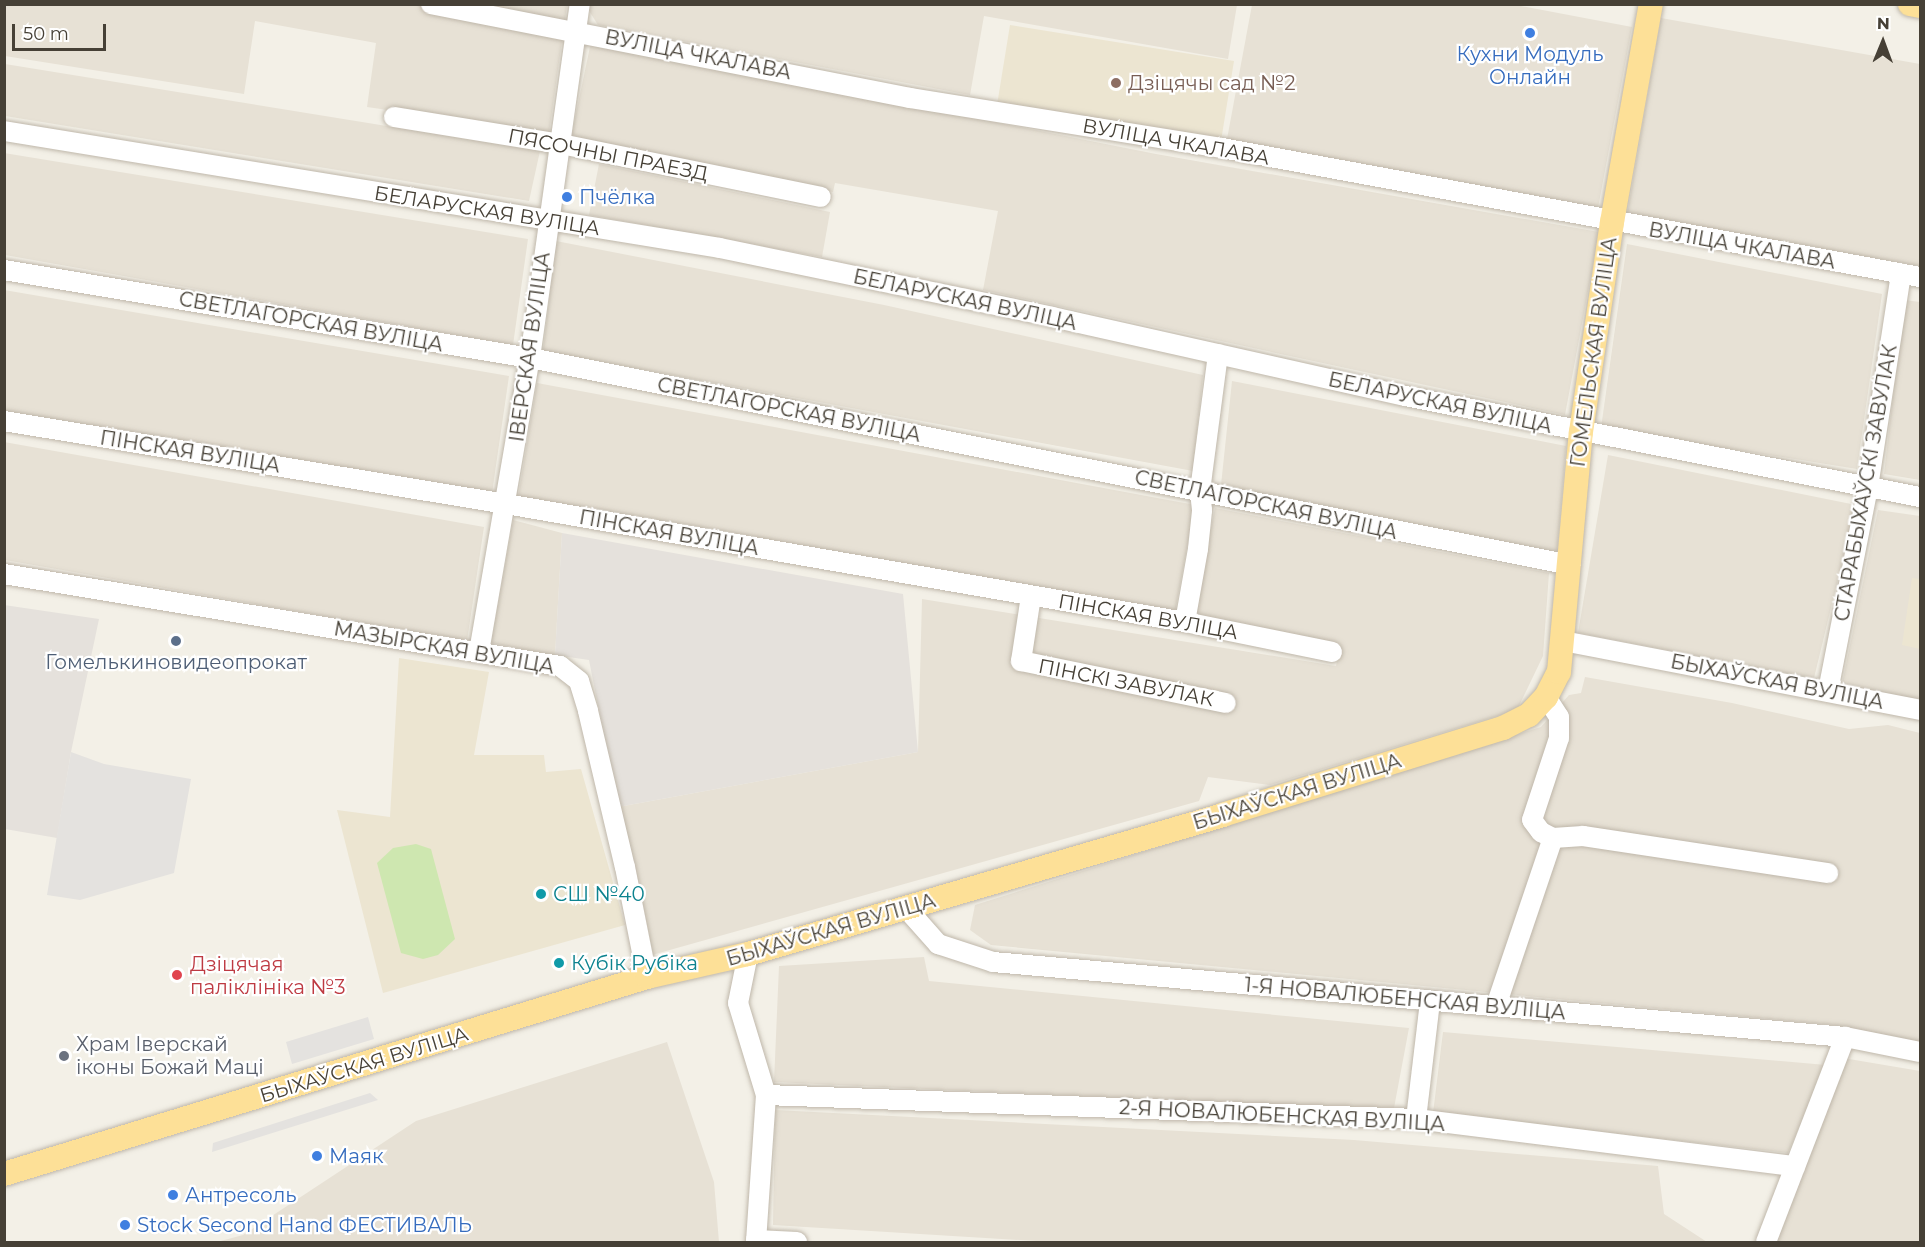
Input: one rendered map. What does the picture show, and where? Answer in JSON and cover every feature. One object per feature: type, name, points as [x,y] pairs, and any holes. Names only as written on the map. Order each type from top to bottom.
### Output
[{"type":"main road","name":"ГОМЕЛЬСКАЯ ВУЛІЦА","points":[[1546,698],[1559,672],[1581,432],[1612,222],[1651,4]]},
{"type":"main road","points":[[1910,4],[1920,6]]},
{"type":"main road","name":"БЫХАЎСКАЯ ВУЛІЦА","points":[[4,1174],[647,977],[747,954],[907,909],[1503,728],[1528,715],[1546,698]]},
{"type":"street","name":"ВУЛІЦА ЧКАЛАВА","points":[[431,4],[909,98],[1222,148],[1612,222],[1920,277]]},
{"type":"street","name":"ІВЕРСКАЯ ВУЛІЦА","points":[[479,652],[530,358],[548,222],[578,32],[580,4]]},
{"type":"street","name":"ПЯСОЧНЫ ПРАЕЗД","points":[[394,117],[561,144],[821,197]]},
{"type":"street","name":"БЕЛАРУСКАЯ ВУЛІЦА","points":[[4,131],[548,222],[720,248],[1581,432],[1920,497]]},
{"type":"street","name":"СВЕТЛАГОРСКАЯ ВУЛІЦА","points":[[4,270],[530,358],[1570,566]]},
{"type":"street","name":"СТАРАБЫХАЎСКІ ЗАВУЛАК","points":[[1828,691],[1868,487],[1901,274]]},
{"type":"street","points":[[1185,622],[1198,549],[1202,510],[1200,491],[1218,354]]},
{"type":"street","name":"ПІНСКАЯ ВУЛІЦА","points":[[4,421],[506,504],[1185,622],[1332,651]]},
{"type":"street","name":"МАЗЫРСКАЯ ВУЛІЦА","points":[[4,574],[560,666],[579,681],[622,855],[647,977]]},
{"type":"street","name":"ПІНСКІ ЗАВУЛАК","points":[[1031,596],[1021,662],[1226,703]]},
{"type":"street","name":"БЫХАЎСКАЯ ВУЛІЦА","points":[[1563,641],[1920,710]]},
{"type":"street","points":[[1546,698],[1558,717],[1559,738],[1532,820],[1541,832],[1553,838],[1583,836],[1828,873]]},
{"type":"street","points":[[1496,1006],[1553,838]]},
{"type":"street","name":"1-Я НОВАЛЮБЕНСКАЯ ВУЛІЦА","points":[[907,909],[938,944],[993,962],[1845,1037],[1920,1052]]},
{"type":"street","points":[[747,954],[738,1003],[766,1095],[756,1241],[797,1242]]},
{"type":"street","points":[[1416,1119],[1430,1002]]},
{"type":"street","points":[[1766,1242],[1845,1037]]},
{"type":"street","name":"2-Я НОВАЛЮБЕНСКАЯ ВУЛІЦА","points":[[766,1095],[1416,1119],[1795,1166]]},
{"type":"shaded area","points":[[589,4],[1237,5],[1228,59],[984,16],[970,95],[598,25],[588,9]]},
{"type":"shaded area","points":[[4,5],[567,5],[549,133],[367,107],[376,43],[255,21],[244,94],[5,56]]},
{"type":"shaded area","points":[[1252,5],[1516,5],[1632,27],[1598,208],[1227,139]]},
{"type":"shaded area","points":[[1661,18],[1920,64],[1920,266],[1627,215]]},
{"type":"shaded area","name":"Дзіцячы сад №2","points":[[1010,25],[1234,61],[1221,141],[997,105]]},
{"type":"shaded area","points":[[591,42],[1156,154],[1599,232],[1565,415],[983,290],[998,211],[835,183],[833,192],[570,142]]},
{"type":"shaded area","points":[[5,64],[540,151],[529,201],[5,116]]},
{"type":"shaded area","points":[[4,153],[528,239],[513,345],[5,255]]},
{"type":"shaded area","points":[[599,164],[830,212],[822,257],[589,215]]},
{"type":"shaded area","points":[[556,241],[884,305],[1203,375],[1193,471],[543,351]]},
{"type":"shaded area","points":[[1627,244],[1882,294],[1857,469],[1601,428]]},
{"type":"shaded area","points":[[4,290],[509,376],[492,493],[5,411]]},
{"type":"shaded area","points":[[1904,300],[1920,302],[1920,480],[1884,474]]},
{"type":"shaded area","points":[[1232,381],[1566,446],[1557,554],[1221,485]]},
{"type":"shaded area","points":[[537,383],[1195,505],[1175,612],[518,498]]},
{"type":"shaded area","points":[[4,442],[484,527],[467,641],[5,560]]},
{"type":"shaded area","points":[[1608,455],[1856,505],[1814,678],[1578,633]]},
{"type":"shaded area","points":[[1215,508],[1549,573],[1543,656],[1517,710],[1270,785],[1208,777],[1199,801],[652,955],[618,807],[918,752],[922,599],[1336,666],[1340,644],[1193,616]]},
{"type":"shaded area","points":[[1878,510],[1920,516],[1920,701],[1842,684]]},
{"type":"shaded area","points":[[513,520],[562,533],[555,655],[491,643]]},
{"type":"shaded area","points":[[562,533],[903,594],[918,752],[618,807],[589,660],[555,655]]},
{"type":"shaded area","points":[[1912,578],[1920,579],[1920,649],[1902,645]]},
{"type":"shaded area","points":[[4,605],[99,619],[71,752],[57,838],[5,829]]},
{"type":"shaded area","points":[[399,658],[489,672],[474,755],[544,755],[546,772],[581,769],[625,925],[383,993],[337,810],[390,817]]},
{"type":"shaded area","points":[[1585,677],[1732,703],[1849,729],[1888,725],[1920,733],[1920,1042],[1833,1025],[991,945],[970,930],[975,905],[1541,727],[1569,695],[1581,693]]},
{"type":"shaded area","points":[[71,752],[104,764],[191,779],[174,873],[80,900],[47,895]]},
{"type":"shaded area","points":[[924,957],[929,981],[1409,1028],[1394,1108],[1293,1106],[774,1082],[779,966]]},
{"type":"shaded area","points":[[368,1017],[374,1039],[292,1064],[286,1042]]},
{"type":"shaded area","points":[[1443,1032],[1826,1065],[1788,1153],[1433,1113]]},
{"type":"shaded area","points":[[667,1042],[714,1182],[719,1242],[217,1242],[243,1235],[416,1121]]},
{"type":"shaded area","points":[[1843,1058],[1920,1071],[1920,1242],[1777,1242]]},
{"type":"shaded area","points":[[370,1093],[378,1100],[212,1152],[213,1143]]},
{"type":"shaded area","points":[[775,1110],[1354,1140],[1658,1166],[1664,1214],[1707,1242],[1053,1242],[773,1225]]},
{"type":"green space","points":[[416,844],[431,849],[455,939],[438,955],[423,959],[401,953],[377,863],[393,848]]},
{"type":"place","name":"Кухни Модуль Онлайн","points":[[1530,33]]},
{"type":"place","name":"Дзіцячы сад №2","points":[[1116,83]]},
{"type":"place","name":"Пчёлка","points":[[567,197]]},
{"type":"place","name":"Гомелькиновидеопрокат","points":[[176,641]]},
{"type":"place","name":"СШ №40","points":[[541,894]]},
{"type":"place","name":"Кубік Рубіка","points":[[559,963]]},
{"type":"place","name":"Дзіцячая паліклініка №3","points":[[177,975]]},
{"type":"place","name":"Храм Іверскай іконы Божай Маці","points":[[64,1056]]},
{"type":"place","name":"Маяк","points":[[317,1156]]},
{"type":"place","name":"Антресоль","points":[[173,1195]]},
{"type":"place","name":"Stock Second Hand ФЕСТИВАЛЬ","points":[[125,1225]]}]
